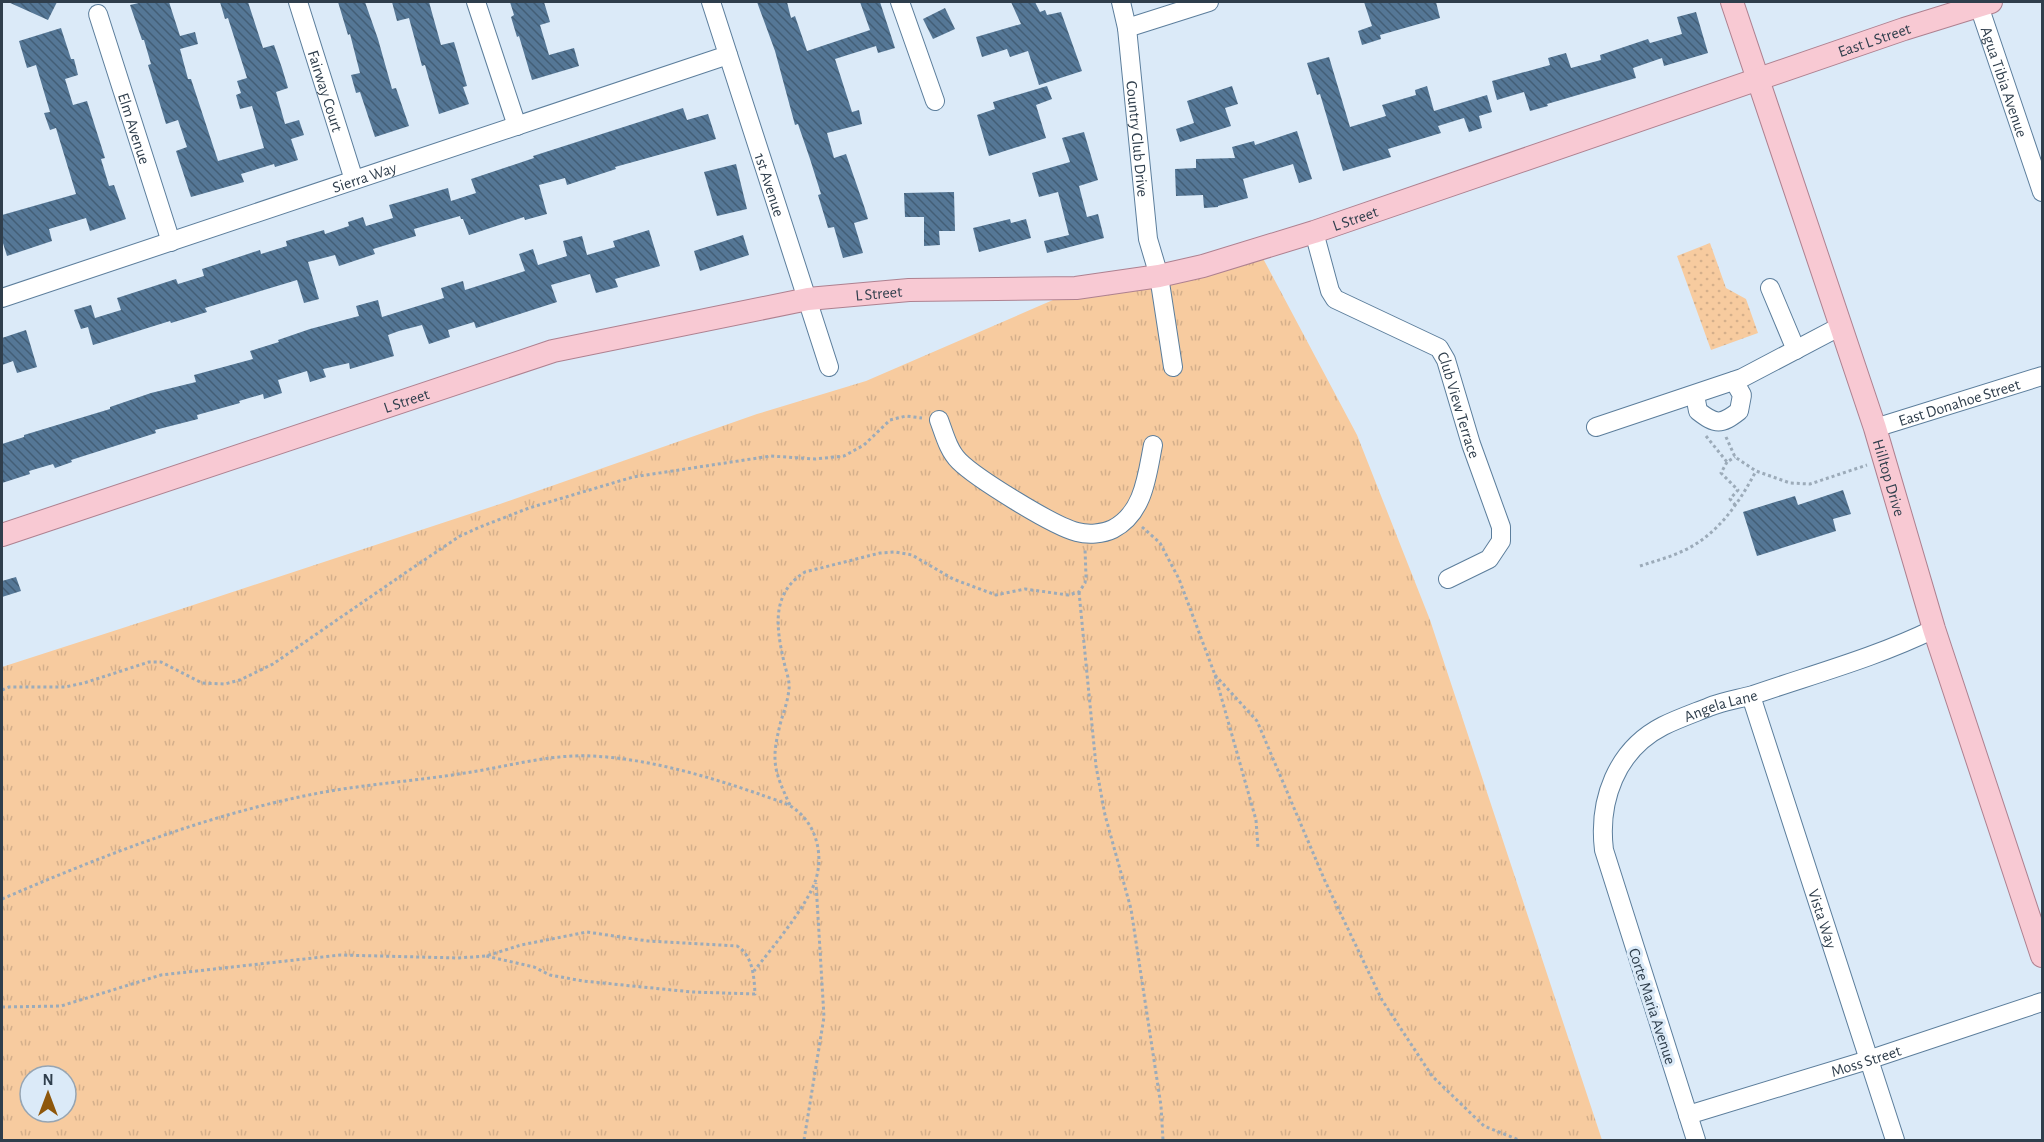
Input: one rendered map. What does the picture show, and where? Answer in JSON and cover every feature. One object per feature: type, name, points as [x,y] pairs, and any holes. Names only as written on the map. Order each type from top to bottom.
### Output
[{"type":"main road","name":"Hilltop Drive","points":[[1732,2],[1875,428],[1934,629],[2043,956]]},
{"type":"main road","name":"East L Street","points":[[1757,80],[1904,29],[1985,4]]},
{"type":"main road","name":"L Street","points":[[2,535],[553,351],[808,299],[909,290],[1077,288],[1159,276],[1203,266],[1314,232],[1757,80]]},
{"type":"street","name":"Fairway Court","points":[[298,2],[354,180]]},
{"type":"street","points":[[476,2],[517,126]]},
{"type":"street","name":"1st Avenue","points":[[711,2],[829,367]]},
{"type":"street","points":[[900,2],[935,101]]},
{"type":"street","name":"Country Club Drive","points":[[1121,2],[1127,28],[1148,239],[1159,276],[1173,367]]},
{"type":"street","points":[[1127,28],[1209,2]]},
{"type":"street","name":"Agua Tibia Avenue","points":[[1985,4],[2043,192]]},
{"type":"street","name":"Elm Avenue","points":[[98,14],[171,242]]},
{"type":"street","name":"Sierra Way","points":[[2,298],[728,55]]},
{"type":"street","name":"Club View Terrace","points":[[1314,232],[1330,291],[1335,299],[1439,348],[1446,360],[1471,444],[1501,527],[1501,541],[1489,559],[1448,579]]},
{"type":"street","points":[[1770,288],[1796,350]]},
{"type":"street","points":[[1596,427],[1734,381],[1841,326]]},
{"type":"street","name":"East Donahoe Street","points":[[1875,428],[2043,376]]},
{"type":"street","points":[[1695,395],[1698,411],[1710,421],[1726,421],[1739,411],[1742,395],[1734,381]]},
{"type":"street","points":[[939,420],[947,442],[958,460],[973,472],[1054,522],[1076,532],[1093,534],[1112,529],[1129,516],[1141,498],[1153,445]]},
{"type":"street","name":"Angela Lane","points":[[1610,871],[1604,850],[1602,819],[1609,789],[1623,762],[1644,739],[1662,727],[1712,706],[1750,696],[1912,640],[1934,629]]},
{"type":"street","name":"Vista Way","points":[[1750,696],[1895,1140]]},
{"type":"street","name":"Corte Maria Avenue","points":[[1610,871],[1696,1140]]},
{"type":"street","name":"Moss Street","points":[[1688,1115],[1868,1060],[2043,1002]]},
{"type":"path","points":[[2,690],[9,687],[65,687],[149,662],[161,662],[202,683],[225,684],[240,680],[273,664],[460,536],[480,526],[529,508],[633,477],[760,457],[815,459],[844,456],[864,446],[890,420],[906,416],[939,420]]},
{"type":"path","points":[[1723,432],[1735,457],[1756,471],[1790,483],[1810,484],[1885,459]]},
{"type":"path","points":[[1709,439],[1727,462]]},
{"type":"path","points":[[1735,457],[1727,462],[1721,473],[1738,490],[1730,499],[1736,506]]},
{"type":"path","points":[[1640,566],[1685,550],[1721,524],[1736,506],[1756,471]]},
{"type":"path","points":[[1129,516],[1160,543],[1179,579],[1215,675],[1256,820],[1258,848]]},
{"type":"path","points":[[1093,534],[1085,540],[1086,576],[1079,592],[1096,766],[1105,815],[1131,909],[1161,1106],[1163,1140]]},
{"type":"path","points":[[754,971],[799,911],[816,881],[819,869],[816,838],[811,826],[790,806],[777,776],[774,759],[789,687],[778,630],[781,597],[788,586],[796,577],[805,572],[880,553],[895,552],[912,555],[953,579],[996,596],[1025,589],[1068,595],[1079,592]]},
{"type":"path","points":[[1215,675],[1257,720],[1325,881],[1382,1000],[1432,1076],[1484,1126],[1519,1140]]},
{"type":"path","points":[[2,899],[127,848],[196,825],[282,801],[372,784],[465,774],[554,758],[588,756],[620,758],[732,785],[790,806]]},
{"type":"path","points":[[804,1140],[824,1017],[816,881]]},
{"type":"path","points":[[2,1007],[61,1006],[161,975],[340,955],[458,958],[486,956],[521,945],[586,932],[648,941],[737,946],[746,951],[754,971],[755,994],[692,992],[583,981],[550,975],[534,967],[486,956]]},
{"type":"green space","points":[[1710,243],[1726,288],[1746,299],[1758,333],[1711,350],[1677,256]]},
{"type":"green space","points":[[1258,249],[1357,435],[1430,620],[1602,1140],[2,1140],[2,667],[500,504],[757,414],[866,381],[1083,287]]},
{"type":"building","points":[[8,2],[57,2],[48,20]]},
{"type":"building","points":[[143,2],[169,2],[180,36],[195,32],[198,44],[180,49],[188,79],[191,79],[218,161],[264,148],[252,106],[240,109],[236,95],[241,93],[237,81],[247,78],[228,18],[225,19],[220,2],[248,2],[263,48],[274,45],[282,68],[288,88],[276,92],[285,124],[299,120],[304,135],[291,139],[298,160],[275,167],[274,164],[241,174],[244,182],[191,197],[176,151],[187,147],[178,120],[166,124],[148,65],[151,64],[144,40],[142,40],[130,5]]},
{"type":"building","points":[[338,2],[365,2],[392,89],[396,88],[409,126],[375,137],[360,92],[356,93],[351,75],[360,73],[350,34],[348,35]]},
{"type":"building","points":[[392,2],[429,2],[441,45],[454,42],[467,86],[463,87],[469,104],[439,114],[425,65],[422,66],[409,18],[397,21]]},
{"type":"building","points":[[510,2],[544,2],[550,22],[540,25],[549,55],[574,48],[579,66],[532,80],[511,17],[514,15]]},
{"type":"building","points":[[757,2],[787,2],[791,18],[795,16],[807,51],[870,30],[860,2],[880,2],[895,48],[878,53],[876,46],[835,59],[852,112],[859,110],[862,124],[827,133],[834,158],[846,154],[868,219],[854,223],[863,253],[843,258],[834,227],[828,228],[818,195],[821,194],[798,124],[795,125],[775,51]]},
{"type":"building","points":[[1011,2],[1035,2],[1040,12],[1045,10],[1047,15],[1061,12],[1082,71],[1039,85],[1028,51],[1010,57],[1007,49],[982,57],[976,37],[1021,24]]},
{"type":"building","points":[[1364,2],[1436,2],[1440,18],[1380,35],[1381,39],[1362,45],[1358,31],[1372,26]]},
{"type":"building","points":[[945,8],[955,29],[933,39],[923,19]]},
{"type":"building","points":[[1696,12],[1708,53],[1664,66],[1662,58],[1633,68],[1636,78],[1530,111],[1524,92],[1497,100],[1492,81],[1550,65],[1548,58],[1566,53],[1571,68],[1601,60],[1600,55],[1648,39],[1650,43],[1682,34],[1677,17]]},
{"type":"building","points":[[61,28],[78,75],[65,79],[73,105],[87,101],[105,158],[101,159],[109,186],[114,185],[126,219],[90,231],[86,218],[49,229],[52,241],[7,256],[2,240],[2,215],[76,194],[56,128],[50,130],[44,113],[50,112],[36,65],[27,68],[19,41]]},
{"type":"building","points":[[1329,57],[1350,127],[1386,116],[1382,105],[1416,95],[1415,90],[1427,86],[1434,111],[1487,95],[1492,112],[1479,116],[1482,128],[1469,132],[1464,118],[1438,126],[1441,133],[1388,149],[1391,157],[1343,171],[1320,94],[1317,95],[1307,63]]},
{"type":"building","points":[[1047,86],[1052,99],[1036,105],[1046,138],[989,156],[977,115],[995,109],[993,102]]},
{"type":"building","points":[[1232,86],[1238,104],[1225,108],[1231,126],[1180,142],[1176,129],[1194,123],[1187,101]]},
{"type":"building","points":[[683,108],[687,120],[708,114],[716,139],[615,167],[616,169],[567,185],[565,178],[539,185],[547,214],[525,220],[524,217],[469,235],[460,216],[414,229],[416,236],[373,249],[375,254],[339,266],[335,255],[308,262],[319,299],[304,303],[297,280],[205,308],[207,312],[93,345],[88,327],[81,329],[74,310],[91,305],[95,318],[121,310],[117,298],[176,279],[178,284],[204,276],[202,269],[260,250],[261,254],[287,246],[286,241],[324,230],[325,234],[349,226],[348,222],[363,217],[366,226],[393,218],[389,205],[448,188],[451,201],[476,193],[471,179],[534,158],[533,156]]},
{"type":"building","points":[[1297,131],[1312,179],[1299,183],[1293,164],[1243,179],[1248,198],[1218,207],[1204,208],[1203,195],[1176,196],[1175,169],[1196,168],[1196,159],[1235,158],[1232,147],[1254,141],[1255,145]]},
{"type":"building","points":[[1084,132],[1098,180],[1079,186],[1087,217],[1098,214],[1104,238],[1047,253],[1044,241],[1069,235],[1058,192],[1039,197],[1032,173],[1070,162],[1062,138]]},
{"type":"building","points":[[736,164],[747,209],[717,216],[704,172]]},
{"type":"building","points":[[954,192],[955,231],[939,231],[940,245],[924,246],[924,217],[905,217],[904,193]]},
{"type":"building","points":[[1010,219],[1011,223],[1026,219],[1031,238],[979,252],[973,228]]},
{"type":"building","points":[[649,230],[660,266],[615,279],[618,287],[596,293],[590,274],[551,285],[557,302],[476,328],[474,322],[448,330],[450,337],[429,344],[422,325],[399,331],[388,335],[394,356],[350,369],[349,363],[323,369],[326,377],[310,382],[307,371],[278,380],[282,393],[264,399],[263,394],[239,401],[240,403],[197,415],[198,419],[155,430],[156,433],[71,460],[72,462],[55,468],[53,464],[29,471],[30,474],[2,483],[2,444],[24,437],[24,435],[110,409],[110,407],[151,393],[196,382],[194,375],[253,359],[250,351],[310,329],[359,316],[356,306],[378,300],[382,317],[444,298],[441,288],[463,281],[465,290],[525,271],[519,254],[533,249],[538,265],[567,256],[563,241],[582,236],[587,255],[615,247],[613,241]]},
{"type":"building","points":[[743,235],[749,255],[700,271],[694,251]]},
{"type":"building","points":[[26,330],[37,367],[17,373],[13,361],[2,365],[2,338]]},
{"type":"building","points":[[1843,490],[1851,514],[1833,519],[1836,531],[1757,556],[1743,512],[1795,496],[1798,505]]},
{"type":"building","points":[[16,577],[21,591],[2,597],[2,581]]}]
